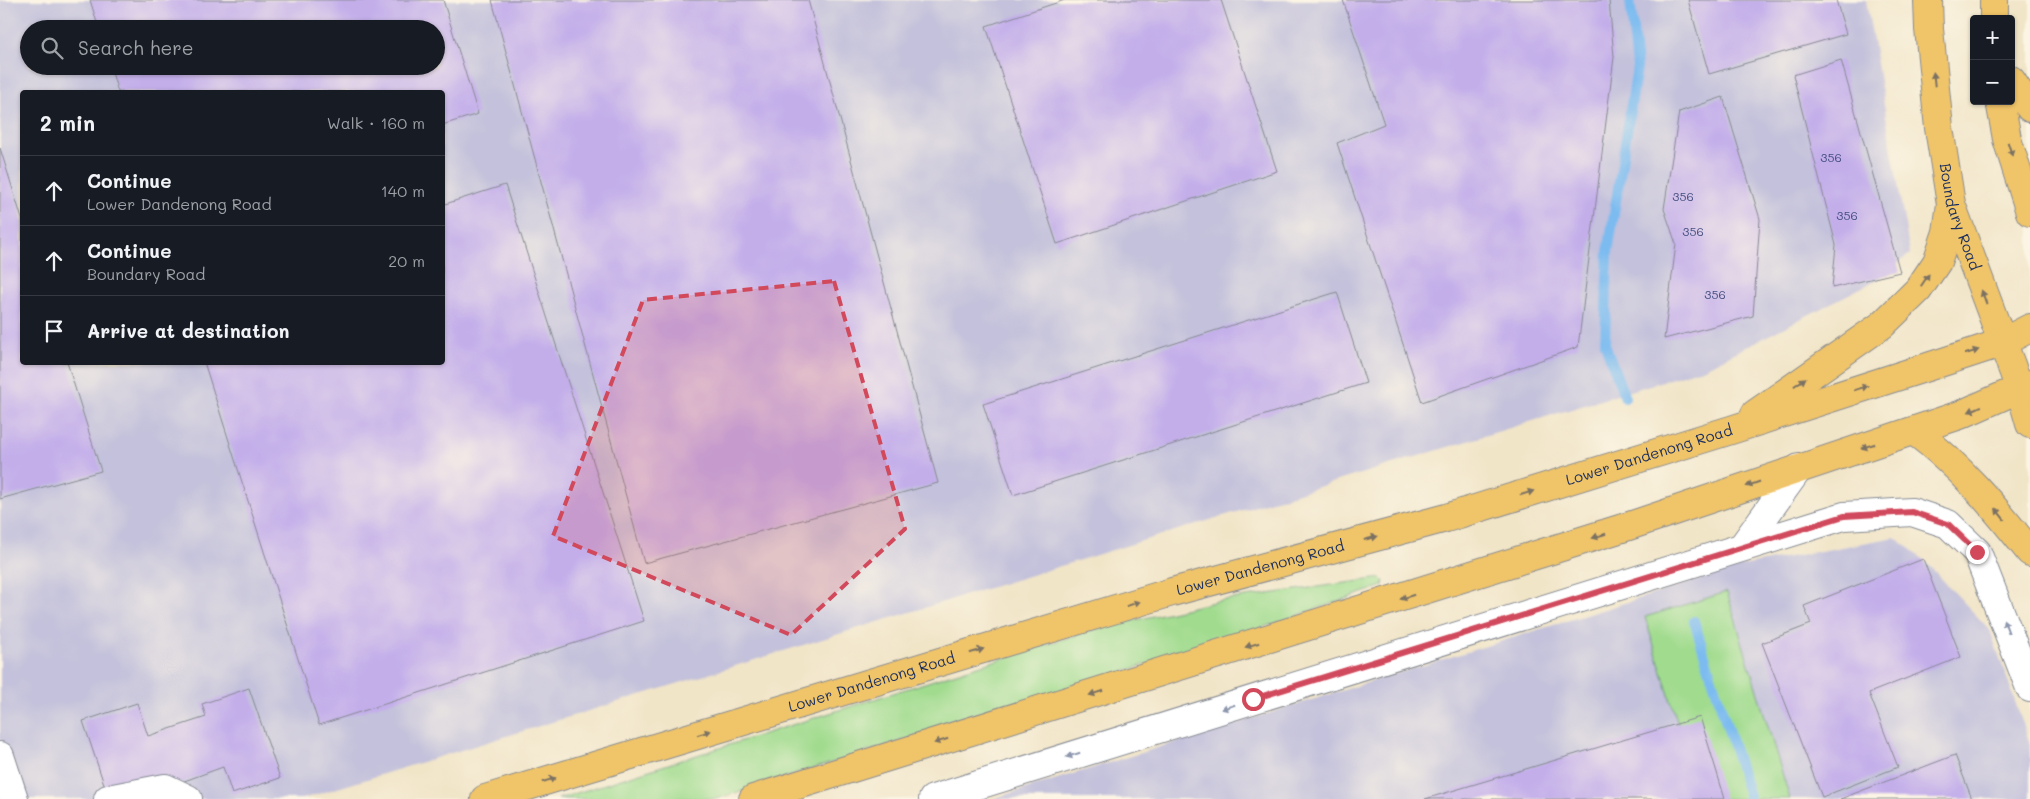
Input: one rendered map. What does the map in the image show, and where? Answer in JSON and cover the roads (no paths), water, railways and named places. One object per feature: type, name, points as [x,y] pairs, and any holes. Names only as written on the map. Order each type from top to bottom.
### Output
[{"type":"main road","name":"Boundary Road","points":[[1928,0],[1938,118],[1951,204],[2001,343],[2025,386],[2030,424]]},
{"type":"main road","points":[[1994,0],[1994,15]]},
{"type":"main road","points":[[2015,86],[2030,108]]},
{"type":"main road","points":[[2001,105],[2007,139],[2030,212]]},
{"type":"main road","points":[[1731,430],[1882,325],[1918,290],[1937,262],[1947,232],[1951,204]]},
{"type":"main road","name":"Lower Dandenong Road","points":[[486,799],[1172,592],[1446,518],[1731,430],[2001,343],[2030,328]]},
{"type":"main road","points":[[753,799],[1629,526],[1968,412],[2025,386]]},
{"type":"main road","points":[[1914,431],[1936,447],[1992,504],[2030,552]]},
{"type":"street","points":[[1743,546],[1799,468]]},
{"type":"street","points":[[933,799],[1844,516],[1912,512],[1948,524],[1977,552],[2030,688]]},
{"type":"street","points":[[0,756],[14,799]]},
{"type":"street","points":[[108,799],[165,788],[188,799]]},
{"type":"waterway","points":[[1625,398],[1605,344],[1608,252],[1637,67],[1630,0]]},
{"type":"waterway","points":[[1694,621],[1750,799]]}]
